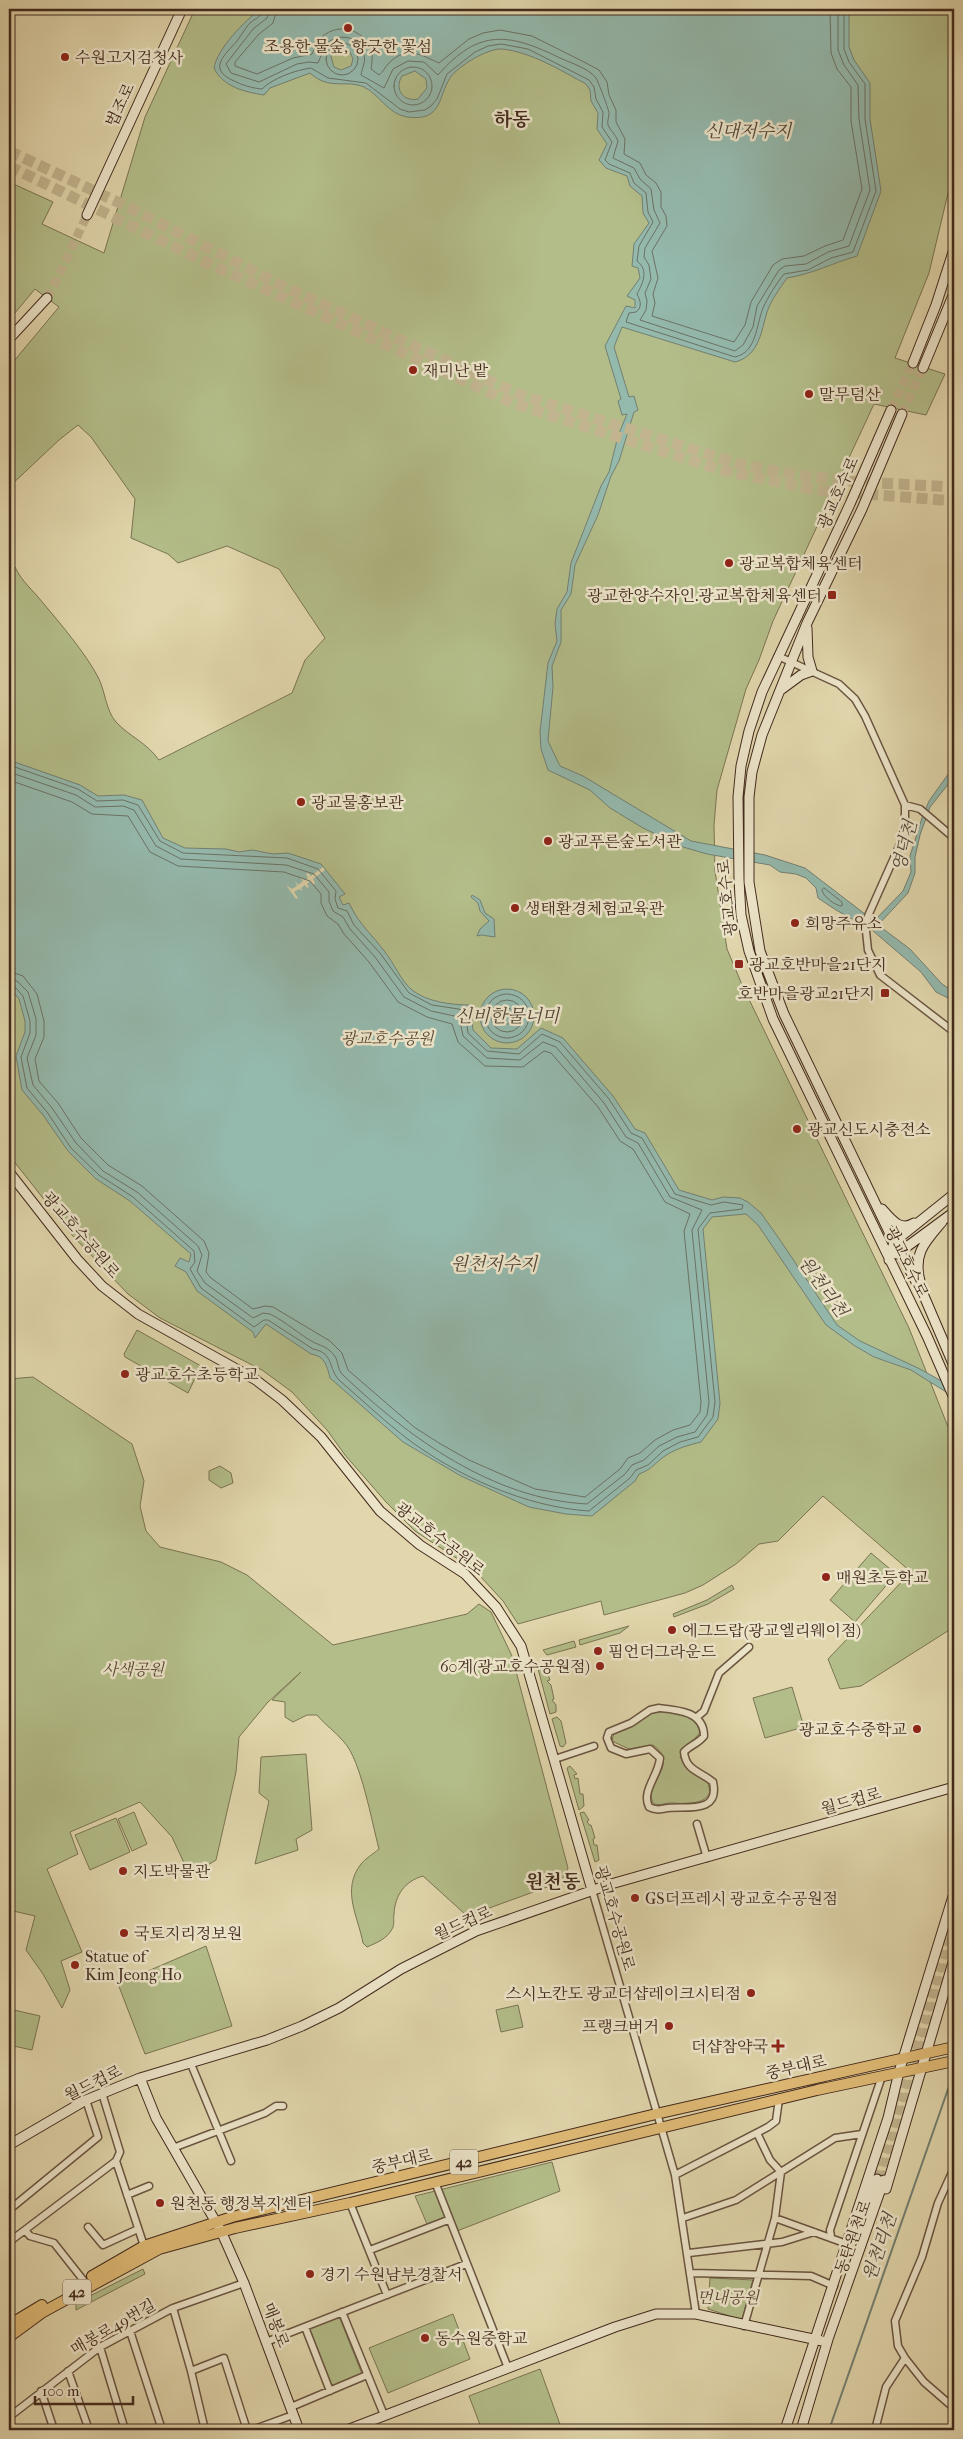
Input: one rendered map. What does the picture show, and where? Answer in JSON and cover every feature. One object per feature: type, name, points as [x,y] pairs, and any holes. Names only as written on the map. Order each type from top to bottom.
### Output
[{"type":"main road","name":"법조로","points":[[87,215],[182,9]]},
{"type":"main road","points":[[913,363],[936,306],[954,249]]},
{"type":"main road","points":[[923,368],[954,292]]},
{"type":"main road","points":[[9,339],[46,298]]},
{"type":"main road","name":"광교호수로","points":[[891,410],[850,504],[762,692],[741,766],[737,834],[741,915],[749,951],[773,1019],[927,1336],[954,1398]]},
{"type":"main road","name":"광교호수로","points":[[902,414],[862,509],[807,623],[762,735],[752,772],[748,836],[749,882],[760,950],[784,1014],[894,1242],[924,1296],[954,1366]]},
{"type":"main road","points":[[778,692],[788,683],[812,671],[807,647],[807,623]]},
{"type":"main road","name":"광교호수공원로","points":[[9,1172],[77,1260],[102,1286],[138,1314],[174,1336],[256,1380],[282,1400],[320,1437],[380,1511],[420,1545],[465,1574],[496,1607],[521,1646],[592,1890]]},
{"type":"main road","points":[[889,1260],[894,1242],[954,1194]]},
{"type":"main road","points":[[876,1203],[896,1223],[902,1226],[911,1226],[923,1218]]},
{"type":"main road","points":[[889,1260],[954,1212]]},
{"type":"main road","points":[[924,1296],[917,1270],[918,1256],[925,1243],[942,1222]]},
{"type":"main road","name":"월드컵로","points":[[9,2145],[86,2100],[102,2093],[140,2078],[267,2040],[302,2026],[339,2008],[401,1969],[476,1931],[592,1890],[954,1787]]},
{"type":"main road","name":"동탄원천로","points":[[785,2430],[888,2118],[903,2058],[954,1893]]},
{"type":"main road","name":"동탄원천로","points":[[801,2430],[827,2342],[844,2306],[871,2235],[927,2066],[928,2052],[954,1959]]},
{"type":"main road","name":"중부대로","points":[[9,2336],[43,2312],[149,2253],[254,2212],[656,2114],[954,2047]]},
{"type":"main road","name":"42","points":[[927,2066],[954,2061]]},
{"type":"main road","name":"중부대로","points":[[9,2325],[144,2246],[218,2227],[257,2223],[350,2202],[882,2074],[927,2066]]},
{"type":"main road","name":"매봉로","points":[[140,2078],[156,2118],[218,2227],[244,2283],[300,2430]]},
{"type":"main road","points":[[347,2430],[615,2327],[656,2314],[696,2314],[744,2326],[816,2338],[827,2342],[880,2179],[835,2302],[816,2338]]},
{"type":"main road","points":[[254,2212],[257,2223]]},
{"type":"street","points":[[778,656],[839,684],[855,699],[905,805],[905,826],[901,842],[874,899],[866,931],[868,950],[880,975],[954,1032]]},
{"type":"street","points":[[905,805],[920,809],[954,838]]},
{"type":"street","points":[[697,1717],[704,1711],[719,1673],[749,1647]]},
{"type":"street","points":[[659,1708],[697,1717],[701,1722],[704,1736],[699,1743],[689,1747],[684,1752],[685,1761],[690,1768],[713,1782],[715,1790],[712,1799],[686,1810],[669,1808],[656,1810],[649,1807],[646,1796],[659,1766],[660,1758],[650,1749],[626,1754],[611,1748],[607,1738],[609,1732],[631,1723],[650,1710],[659,1708]]},
{"type":"street","points":[[555,1759],[594,1746]]},
{"type":"street","points":[[697,1824],[707,1858]]},
{"type":"street","name":"광교호수공원로","points":[[592,1890],[675,2175],[689,2253],[696,2314]]},
{"type":"street","points":[[192,2064],[231,2161]]},
{"type":"street","points":[[831,2237],[830,2230],[882,2074]]},
{"type":"street","points":[[9,2242],[116,2161],[120,2152],[102,2093]]},
{"type":"street","name":"중부대로","points":[[675,2175],[776,2121],[779,2099]]},
{"type":"street","points":[[9,2200],[12,2208],[98,2137],[86,2100]]},
{"type":"street","points":[[173,2148],[265,2114],[276,2106],[283,2106]]},
{"type":"street","points":[[744,2326],[775,2218],[781,2172],[770,2160],[757,2132]]},
{"type":"street","points":[[683,2218],[736,2200],[834,2138],[862,2134]]},
{"type":"street","points":[[116,2161],[144,2246]]},
{"type":"street","points":[[954,2168],[938,2203],[922,2257],[896,2321],[898,2346],[905,2358],[924,2382],[954,2408]]},
{"type":"street","points":[[435,2182],[448,2220],[508,2368]]},
{"type":"street","points":[[127,2195],[149,2186]]},
{"type":"street","points":[[350,2202],[387,2294]]},
{"type":"street","points":[[775,2218],[847,2244]]},
{"type":"street","points":[[370,2250],[448,2220]]},
{"type":"street","points":[[88,2227],[102,2245],[138,2229]]},
{"type":"street","points":[[25,2230],[30,2236],[54,2243],[84,2281]]},
{"type":"street","points":[[689,2253],[768,2244],[814,2232]]},
{"type":"street","points":[[266,2342],[466,2264]]},
{"type":"street","points":[[692,2273],[810,2276],[834,2286]]},
{"type":"street","name":"매봉로49번길","points":[[9,2417],[100,2347],[173,2308],[244,2283]]},
{"type":"street","points":[[173,2308],[205,2430]]},
{"type":"street","points":[[342,2312],[384,2415]]},
{"type":"street","points":[[305,2327],[330,2391]]},
{"type":"street","points":[[130,2331],[162,2430]]},
{"type":"street","points":[[100,2347],[125,2430]]},
{"type":"street","points":[[191,2371],[224,2358],[247,2430]]},
{"type":"street","points":[[874,2430],[886,2387],[905,2358]]},
{"type":"street","points":[[68,2370],[89,2430]]},
{"type":"street","points":[[252,2430],[330,2391],[367,2375]]},
{"type":"street","points":[[41,2391],[54,2430]]},
{"type":"street","points":[[9,2425],[11,2430]]},
{"type":"green space","name":"광교호수공원","points":[[195,9],[954,9],[954,168],[929,273],[895,358],[945,374],[926,415],[874,404],[773,621],[746,689],[717,790],[714,825],[715,871],[727,949],[743,987],[909,1328],[954,1442],[954,1627],[861,1686],[840,1689],[828,1659],[911,1572],[823,1496],[778,1541],[759,1544],[736,1564],[703,1585],[685,1593],[604,1615],[601,1601],[518,1624],[503,1601],[480,1576],[467,1565],[415,1531],[386,1502],[345,1455],[327,1430],[292,1392],[262,1370],[160,1318],[128,1294],[72,1235],[9,1155],[9,569],[15,567],[24,582],[65,629],[87,659],[98,677],[110,712],[116,722],[149,749],[159,760],[292,693],[305,660],[325,638],[279,569],[227,546],[178,563],[168,554],[131,538],[135,499],[91,437],[78,425],[59,440],[9,487],[9,367],[59,307],[35,289],[9,320],[9,182],[53,202],[42,224],[104,253],[145,117]]},
{"type":"green space","points":[[137,1330],[201,1366],[188,1393],[125,1357],[124,1354]]},
{"type":"green space","name":"사색공원","points":[[33,1377],[132,1444],[144,1481],[140,1506],[146,1531],[160,1547],[221,1562],[247,1575],[333,1645],[467,1614],[479,1604],[491,1612],[512,1656],[568,1868],[561,1882],[466,1915],[423,1876],[417,1878],[406,1885],[396,1901],[393,1926],[390,1932],[381,1940],[367,1947],[363,1943],[355,1913],[352,1884],[361,1864],[379,1849],[356,1763],[344,1742],[317,1715],[307,1715],[293,1722],[285,1717],[285,1702],[272,1700],[301,1672],[268,1702],[239,1737],[236,1772],[216,1860],[190,1876],[172,1837],[140,1802],[70,1832],[78,1854],[47,1869],[82,1952],[61,1961],[70,1990],[62,2008],[43,1974],[26,1950],[35,1916],[9,1910],[9,1379]]},
{"type":"green space","points":[[220,1466],[231,1473],[233,1483],[221,1488],[209,1480],[209,1471]]},
{"type":"green space","points":[[871,1553],[896,1574],[855,1622],[830,1600]]},
{"type":"green space","points":[[732,1585],[734,1589],[708,1604],[674,1617],[673,1614],[707,1600]]},
{"type":"green space","points":[[629,1626],[620,1633],[580,1645],[579,1640]]},
{"type":"green space","points":[[574,1641],[576,1647],[547,1655],[543,1650]]},
{"type":"green space","points":[[539,1664],[547,1672],[550,1680],[547,1681],[551,1685],[554,1699],[552,1700],[556,1705],[556,1712],[550,1714],[537,1665]]},
{"type":"green space","points":[[792,1687],[804,1727],[765,1738],[753,1698]]},
{"type":"green space","points":[[664,1711],[695,1719],[700,1732],[686,1745],[680,1757],[688,1770],[708,1783],[710,1792],[704,1799],[689,1803],[653,1803],[651,1796],[653,1788],[663,1767],[661,1752],[653,1745],[629,1749],[612,1741],[614,1732],[651,1712]]},
{"type":"green space","points":[[557,1717],[561,1721],[566,1743],[563,1747],[560,1746],[552,1719]]},
{"type":"green space","points":[[306,1754],[312,1830],[296,1839],[298,1850],[255,1864],[269,1801],[259,1793],[261,1757]]},
{"type":"green space","points":[[570,1766],[577,1774],[574,1775],[575,1779],[578,1778],[580,1794],[583,1794],[584,1806],[579,1810],[567,1768]]},
{"type":"green space","points":[[134,1812],[147,1844],[132,1851],[118,1819]]},
{"type":"green space","points":[[584,1812],[595,1838],[593,1839],[594,1845],[597,1845],[599,1860],[595,1862],[580,1813]]},
{"type":"green space","points":[[116,1818],[130,1852],[90,1870],[75,1835]]},
{"type":"green space","points":[[206,1946],[232,2026],[145,2054],[118,1984]]},
{"type":"green space","points":[[518,2005],[523,2027],[501,2032],[496,2010]]},
{"type":"green space","points":[[14,2010],[40,2016],[32,2050],[9,2045],[9,2031]]},
{"type":"green space","points":[[552,2162],[560,2191],[457,2231],[450,2215],[427,2224],[415,2196]]},
{"type":"green space","points":[[143,2269],[145,2274],[76,2310],[76,2303]]},
{"type":"green space","name":"먼내공원","points":[[710,2278],[753,2280],[742,2320],[708,2309]]},
{"type":"green space","points":[[453,2314],[470,2359],[388,2393],[369,2348]]},
{"type":"green space","points":[[339,2316],[362,2374],[332,2386],[309,2328]]},
{"type":"green space","points":[[540,2369],[562,2430],[482,2430],[469,2396]]},
{"type":"water","name":"신대저수지","points":[[261,9],[849,9],[849,47],[854,60],[870,83],[870,119],[881,191],[857,256],[787,278],[769,308],[761,335],[754,349],[743,359],[735,362],[622,327],[614,347],[629,397],[634,396],[638,410],[634,412],[619,461],[611,476],[598,515],[575,565],[571,594],[561,610],[561,642],[552,666],[553,687],[548,741],[560,766],[583,776],[691,841],[765,855],[805,868],[874,921],[903,891],[911,872],[910,856],[922,818],[929,801],[954,766],[954,777],[930,807],[920,835],[915,857],[915,873],[908,893],[878,925],[910,949],[942,984],[954,992],[954,1001],[936,992],[921,972],[872,930],[818,898],[816,888],[806,878],[796,874],[780,872],[770,865],[707,854],[683,847],[643,828],[610,808],[590,790],[548,770],[541,749],[540,732],[548,663],[557,641],[555,624],[557,609],[567,592],[571,563],[601,486],[609,472],[618,436],[627,414],[622,415],[618,401],[621,399],[605,346],[626,306],[635,308],[635,300],[627,296],[640,278],[638,268],[632,266],[634,244],[649,223],[643,213],[642,196],[630,186],[627,176],[606,168],[599,160],[607,144],[597,129],[598,113],[591,101],[590,90],[586,84],[524,54],[496,49],[474,59],[454,73],[446,85],[441,100],[433,112],[427,116],[407,117],[400,115],[364,87],[324,82],[310,73],[270,88],[264,95],[257,94],[229,84],[223,80],[214,68],[220,52],[226,44],[240,27]],"holes":[[[341,48],[349,50],[353,59],[351,66],[341,70],[334,67],[331,57],[334,51]],[[415,71],[426,79],[427,88],[418,99],[408,99],[401,94],[400,81],[402,76]]]},
{"type":"water","name":"원천저수지","points":[[9,760],[80,785],[98,796],[124,795],[142,800],[163,838],[185,848],[226,849],[239,852],[252,850],[273,854],[288,853],[321,864],[345,894],[339,897],[343,905],[349,903],[362,924],[385,952],[404,982],[412,990],[432,1000],[470,1005],[473,1030],[491,1048],[517,1049],[541,1028],[563,1038],[613,1096],[635,1129],[645,1133],[679,1190],[712,1200],[723,1197],[740,1198],[748,1202],[761,1213],[837,1325],[860,1341],[920,1369],[954,1388],[954,1397],[911,1370],[874,1357],[826,1325],[758,1225],[746,1214],[712,1217],[703,1229],[720,1403],[718,1419],[701,1442],[680,1448],[664,1457],[648,1470],[639,1474],[635,1481],[592,1516],[566,1514],[529,1507],[461,1476],[403,1442],[330,1378],[322,1359],[311,1354],[266,1324],[255,1338],[253,1332],[197,1291],[186,1272],[175,1266],[180,1258],[189,1262],[191,1254],[130,1201],[96,1179],[68,1151],[43,1115],[22,1090],[16,1056],[25,1032],[25,1021],[19,999],[9,987]]},
{"type":"water","points":[[472,895],[480,900],[485,913],[494,919],[495,937],[477,936],[480,929],[489,921],[480,911],[478,903],[471,897]]},
{"type":"water","name":"신비한물너미","points":[[502,989],[512,989],[522,993],[530,1001],[534,1016],[530,1031],[522,1039],[512,1043],[502,1043],[492,1039],[484,1031],[480,1021],[480,1011],[484,1001],[492,993]]},
{"type":"pier","points":[[323,867],[325,870],[313,879],[315,883],[313,885],[310,881],[307,884],[309,887],[307,888],[305,885],[301,888],[303,891],[299,889],[294,892],[298,898],[296,899],[286,885],[292,889],[297,886],[295,881],[298,885],[303,881],[300,878],[305,880],[308,878],[306,874],[308,873],[311,876]]},
{"type":"waterway","name":"원천리천","points":[[829,2430],[954,2072]]},
{"type":"tunnel","points":[[9,151],[126,206],[287,288],[521,395],[743,465],[796,475],[859,482],[954,487]]},
{"type":"tunnel","points":[[9,166],[197,258],[515,404],[721,470],[816,490],[954,501]]},
{"type":"tunnel","points":[[47,298],[87,215]]},
{"type":"tunnel","points":[[891,410],[913,363]]},
{"type":"tunnel","points":[[902,414],[923,368]]},
{"type":"tunnel","points":[[877,2179],[954,1917]]},
{"type":"tunnel","points":[[884,2180],[954,1940]]},
{"type":"place","name":"조용한 물숲, 향긋한 꽃섬","points":[[348,28]]},
{"type":"place","name":"수원고지검청사","points":[[65,57]]},
{"type":"place","name":"재미난 밭","points":[[413,370]]},
{"type":"place","name":"말무덤산","points":[[809,394]]},
{"type":"place","name":"광교복합체육센터","points":[[729,563]]},
{"type":"place","name":"광교한양수자인.광교복합체육센터","points":[[832,595]]},
{"type":"place","name":"광교물홍보관","points":[[301,802]]},
{"type":"place","name":"광교푸른숲도서관","points":[[548,841]]},
{"type":"place","name":"생태환경체험교육관","points":[[515,908]]},
{"type":"place","name":"희망주유소","points":[[795,923]]},
{"type":"place","name":"광교호반마을21단지","points":[[739,964]]},
{"type":"place","name":"호반마을광교21단지","points":[[885,993]]},
{"type":"place","name":"광교신도시충전소","points":[[797,1129]]},
{"type":"place","name":"광교호수초등학교","points":[[125,1374]]},
{"type":"place","name":"매원초등학교","points":[[826,1577]]},
{"type":"place","name":"에그드랍(광교엘리웨이점)","points":[[672,1630]]},
{"type":"place","name":"핌언더그라운드","points":[[598,1651]]},
{"type":"place","name":"60계(광교호수공원점)","points":[[600,1666]]},
{"type":"place","name":"광교호수중학교","points":[[917,1729]]},
{"type":"place","name":"지도박물관","points":[[123,1871]]},
{"type":"place","name":"GS더프레시 광교호수공원점","points":[[635,1898]]},
{"type":"place","name":"국토지리정보원","points":[[124,1933]]},
{"type":"place","name":"Statue of Kim Jeong Ho","points":[[75,1965]]},
{"type":"place","name":"스시노칸도 광교더샵레이크시티점","points":[[751,1993]]},
{"type":"place","name":"프랭크버거","points":[[669,2026]]},
{"type":"place","name":"더샵참약국","points":[[778,2046]]},
{"type":"place","name":"원천동 행정복지센터","points":[[160,2203]]},
{"type":"place","name":"경기 수원남부경찰서","points":[[310,2274]]},
{"type":"place","name":"동수원중학교","points":[[425,2338]]},
{"type":"district","name":"하동","points":[[512,120]]},
{"type":"district","name":"원천동","points":[[553,1882]]},
{"type":"water label","name":"영덕천","points":[[905,846]]}]
